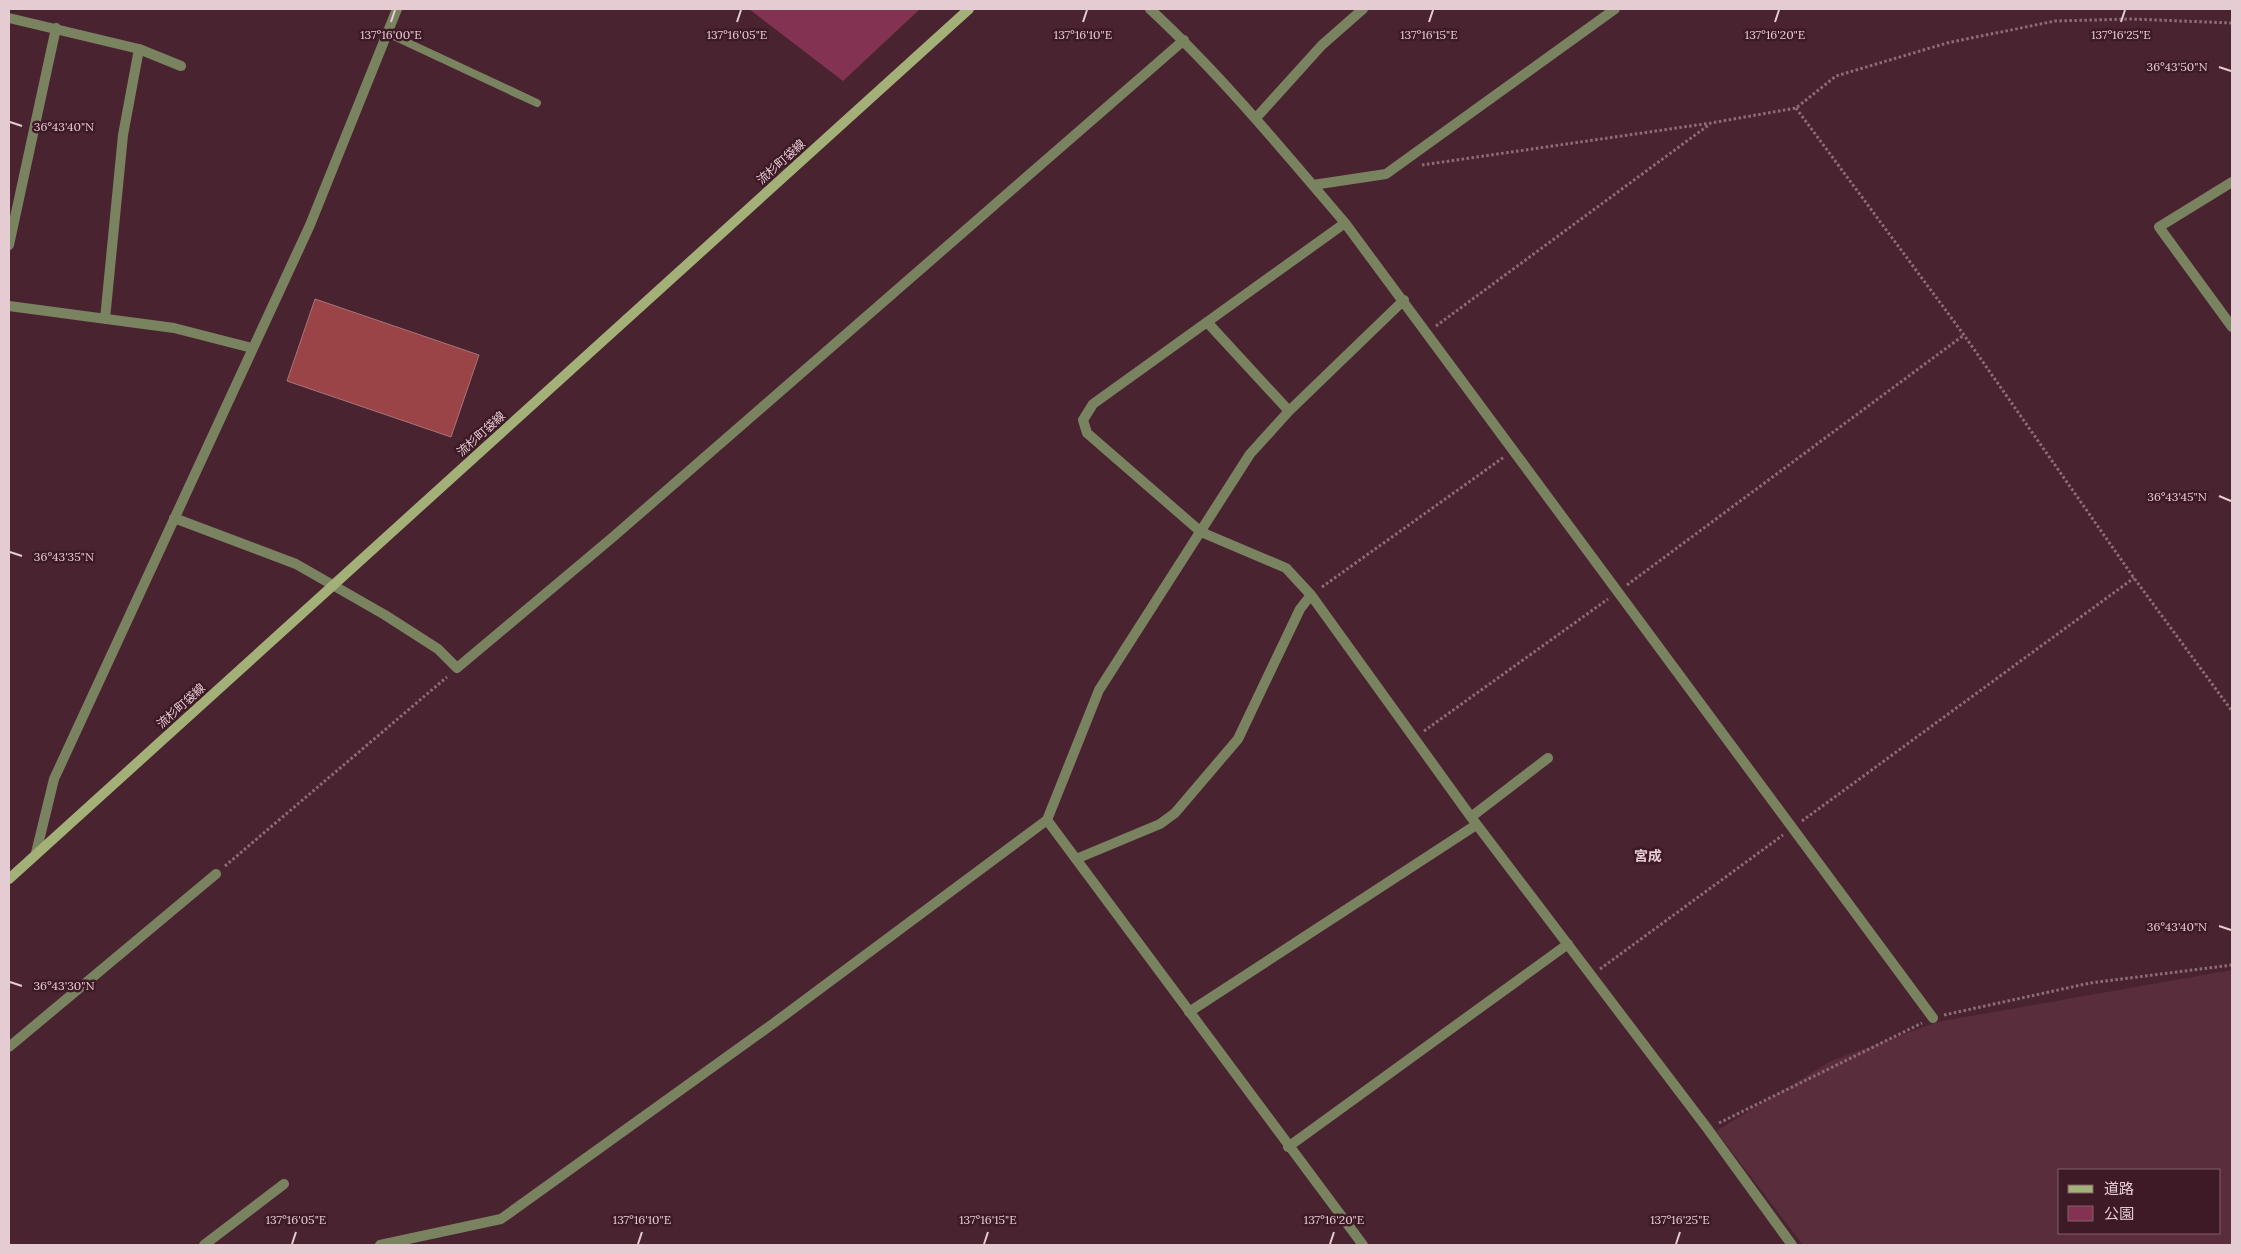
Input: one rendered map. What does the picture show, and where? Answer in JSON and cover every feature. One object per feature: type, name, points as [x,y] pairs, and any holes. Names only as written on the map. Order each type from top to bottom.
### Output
[{"type":"main road","name":"流杉町袋線","points":[[9,878],[969,9]]},
{"type":"street","points":[[36,853],[54,779],[310,225],[397,9]]},
{"type":"street","points":[[1150,9],[1184,40],[1256,118],[1345,223],[1404,300],[1933,1018]]},
{"type":"street","points":[[1256,118],[1322,44],[1363,9]]},
{"type":"street","points":[[1313,185],[1386,174],[1469,112],[1615,9]]},
{"type":"street","points":[[9,18],[139,49],[181,66]]},
{"type":"street","points":[[9,245],[12,209],[56,28]]},
{"type":"street","points":[[174,518],[296,564],[438,648],[457,668],[613,537],[1184,40]]},
{"type":"street","points":[[104,319],[124,135],[139,49]]},
{"type":"street","points":[[2232,182],[2159,226],[2232,327]]},
{"type":"street","points":[[1345,223],[1093,404],[1083,420],[1087,433],[1201,532],[1286,568],[1311,595],[1473,821],[1707,1128],[1792,1245]]},
{"type":"street","points":[[380,1245],[501,1218],[774,1023],[1047,820],[1099,690],[1250,454],[1289,411],[1404,300]]},
{"type":"street","points":[[9,306],[174,328],[252,348]]},
{"type":"street","points":[[1207,322],[1289,411]]},
{"type":"street","points":[[1076,858],[1160,824],[1175,813],[1238,739],[1300,609],[1311,595]]},
{"type":"street","points":[[1189,1012],[1473,821],[1548,758]]},
{"type":"street","points":[[1047,820],[1363,1245]]},
{"type":"street","points":[[9,1047],[216,874]]},
{"type":"street","points":[[1288,1146],[1568,944]]},
{"type":"street","points":[[204,1245],[284,1184]]},
{"type":"lane","points":[[387,33],[537,103]]},
{"type":"path","points":[[1394,169],[1711,123],[1796,108],[1836,76],[1947,43],[2055,20],[2131,19],[2232,23]]},
{"type":"path","points":[[1796,108],[1964,335],[2134,578],[2232,711]]},
{"type":"path","points":[[1427,333],[1711,123]]},
{"type":"path","points":[[1414,739],[1619,592],[1964,335]]},
{"type":"path","points":[[1311,595],[1514,450]]},
{"type":"path","points":[[1590,976],[2134,578]]},
{"type":"path","points":[[216,874],[457,668]]},
{"type":"path","points":[[1707,1128],[1933,1018],[2090,983],[2232,965]]},
{"type":"shaded area","points":[[2232,970],[2232,1245],[1803,1245],[1716,1131],[1831,1061],[1937,1022]]},
{"type":"green space","points":[[749,9],[920,9],[843,81]]},
{"type":"building","points":[[315,299],[479,355],[451,437],[287,381]]},
{"type":"district","name":"宮成","points":[[1648,856]]}]
